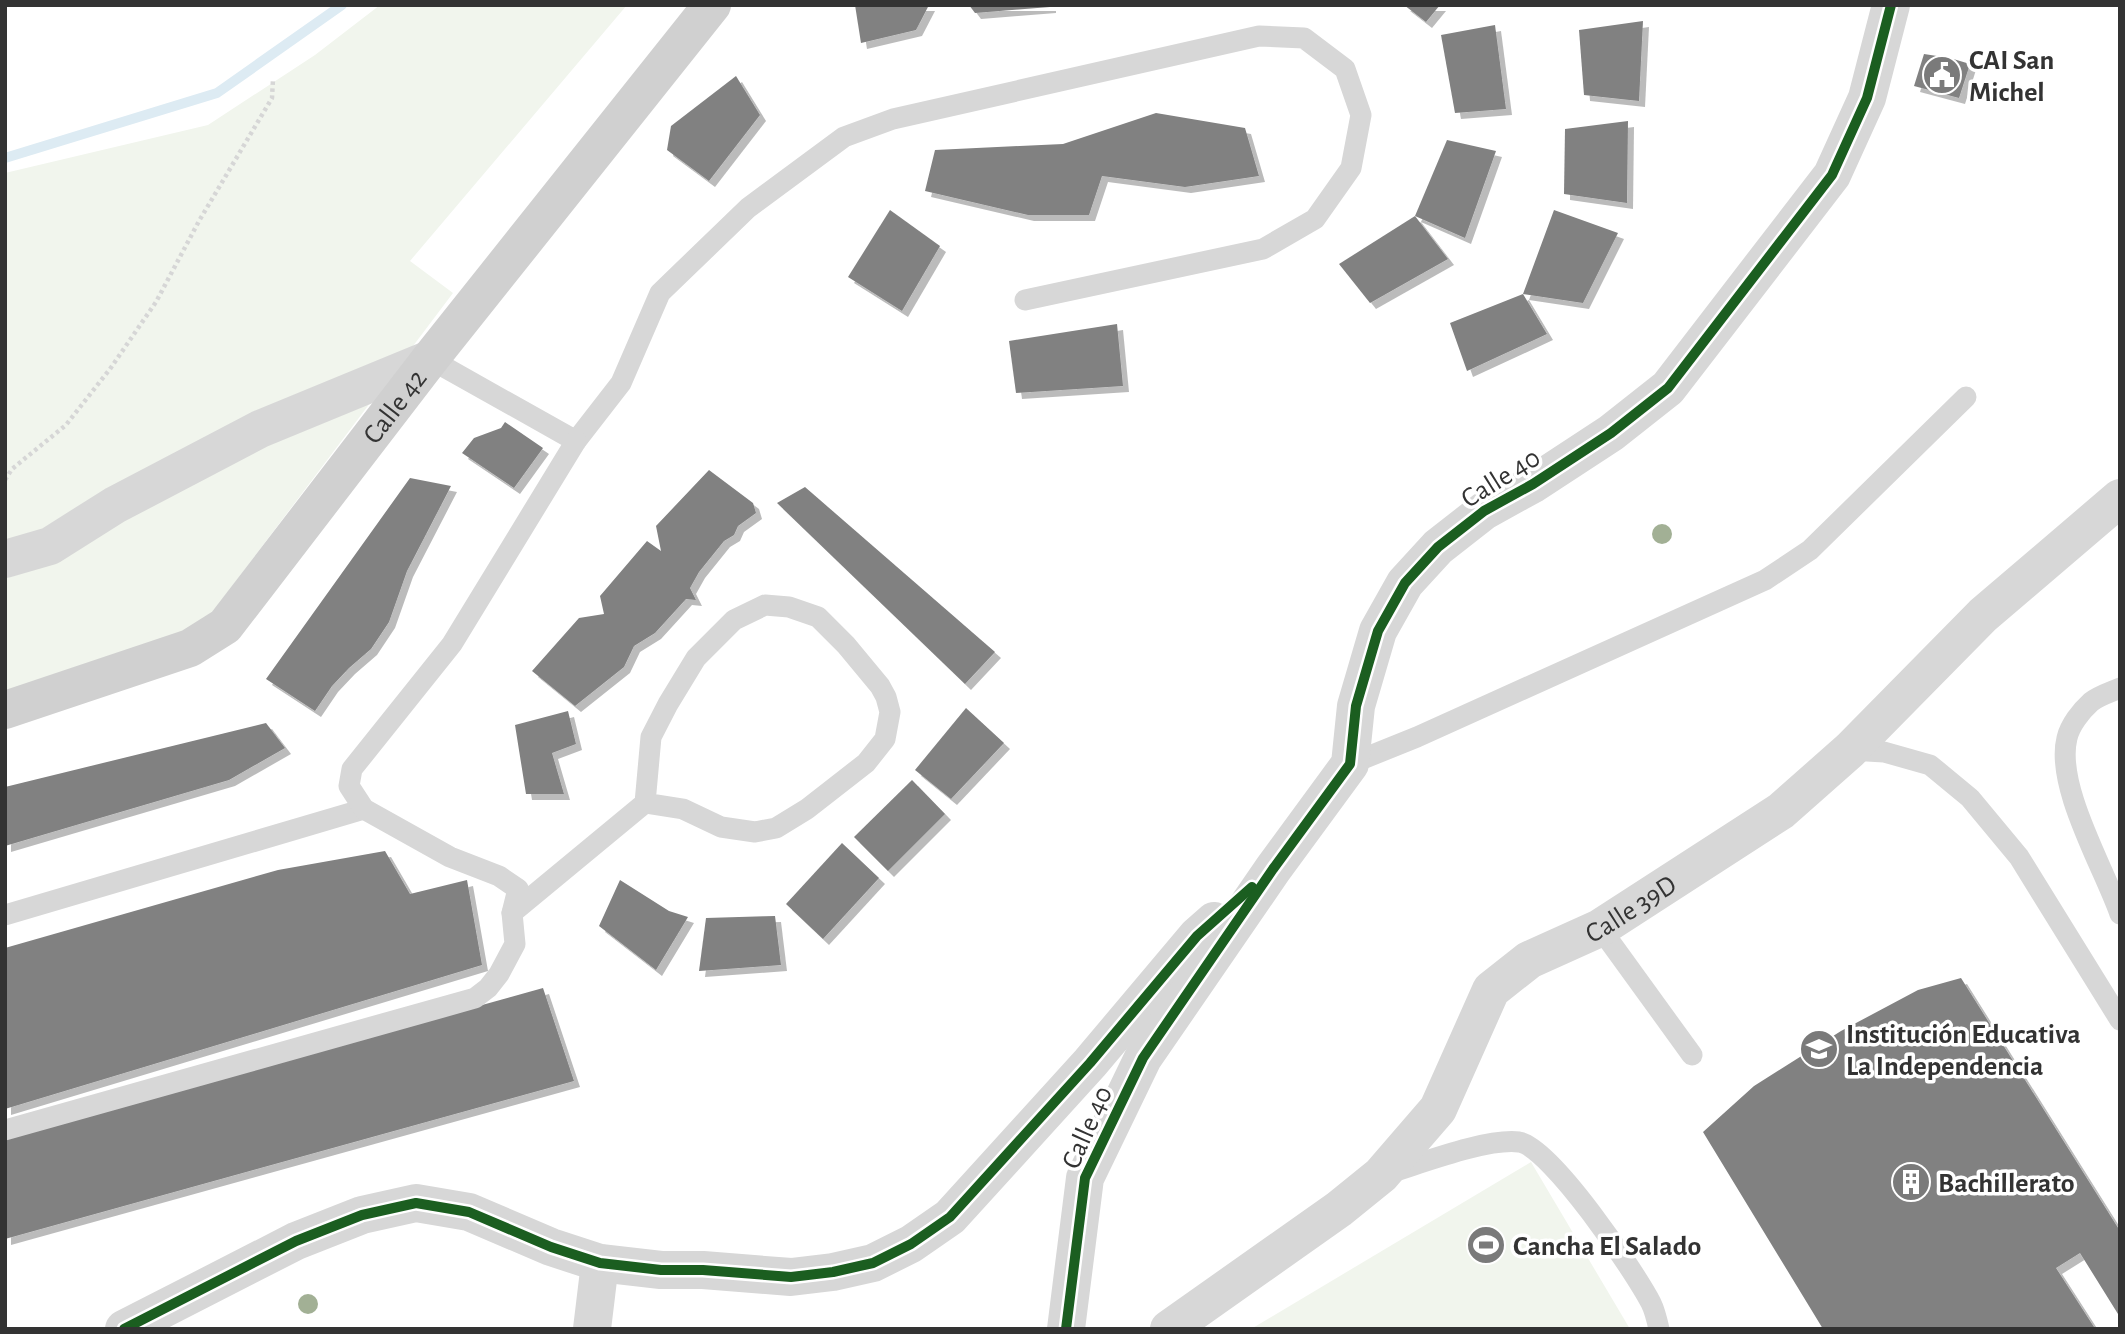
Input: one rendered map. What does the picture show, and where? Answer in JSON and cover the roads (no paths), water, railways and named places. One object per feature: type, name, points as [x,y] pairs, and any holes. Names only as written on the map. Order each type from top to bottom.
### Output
[{"type":"street","name":"Calle 42","points":[[6,710],[190,648],[225,626],[430,359],[712,5]]},
{"type":"street","name":"Calle 40","points":[[1066,1329],[1086,1178],[1143,1058],[1273,869],[1350,764],[1356,706],[1378,632],[1405,583],[1438,547],[1484,511],[1533,484],[1611,433],[1668,388],[1832,175],[1867,98],[1891,5]]},
{"type":"street","points":[[5,559],[50,546],[115,505],[260,429],[430,359]]},
{"type":"street","name":"Calle 39D","points":[[1169,1329],[1339,1209],[1381,1175],[1438,1109],[1491,990],[1529,960],[1600,928],[1781,811],[1850,750],[1983,615],[2120,498]]},
{"type":"street","points":[[124,1329],[296,1241],[362,1215],[416,1203],[469,1212],[551,1247],[600,1263],[661,1270],[703,1270],[792,1277],[873,1263],[911,1244],[950,1217],[1090,1063],[1197,936],[1273,869]]},
{"type":"street","points":[[592,1329],[600,1263]]},
{"type":"lane","points":[[5,1130],[475,998],[488,988],[515,944],[512,913],[518,890],[499,876],[450,857],[364,809],[349,786],[352,768],[452,644],[576,442],[621,383],[660,293],[748,208],[844,137],[893,119],[1259,36],[1304,37],[1345,69],[1362,116],[1352,168],[1315,219],[1263,249],[1025,300]]},
{"type":"lane","points":[[430,359],[576,442]]},
{"type":"lane","points":[[1350,764],[1417,737],[1765,580],[1810,550],[1966,397]]},
{"type":"lane","points":[[512,913],[645,803],[651,737],[667,704],[696,658],[734,620],[765,605],[789,607],[818,617],[846,645],[886,697],[890,712],[885,739],[866,763],[807,809],[776,828],[755,832],[721,827],[682,809],[645,803]]},
{"type":"lane","points":[[2120,688],[2092,701],[2074,721],[2067,739],[2066,769],[2076,809],[2120,914]]},
{"type":"lane","points":[[1850,750],[1884,752],[1930,765],[1970,798],[2019,857],[2120,1020]]},
{"type":"lane","points":[[5,915],[364,809]]},
{"type":"lane","points":[[1600,928],[1692,1055]]},
{"type":"lane","points":[[1381,1175],[1493,1142],[1522,1142],[1544,1157],[1584,1202],[1651,1304],[1659,1329]]},
{"type":"waterway","points":[[5,158],[217,93],[342,5]]},
{"type":"place","name":"CAI San Michel","points":[[1942,75]]},
{"type":"place","name":"Institución Educativa La Independencia","points":[[1819,1049]]},
{"type":"place","name":"Bachillerato","points":[[1911,1182]]},
{"type":"place","name":"Cancha El Salado","points":[[1486,1245]]}]
